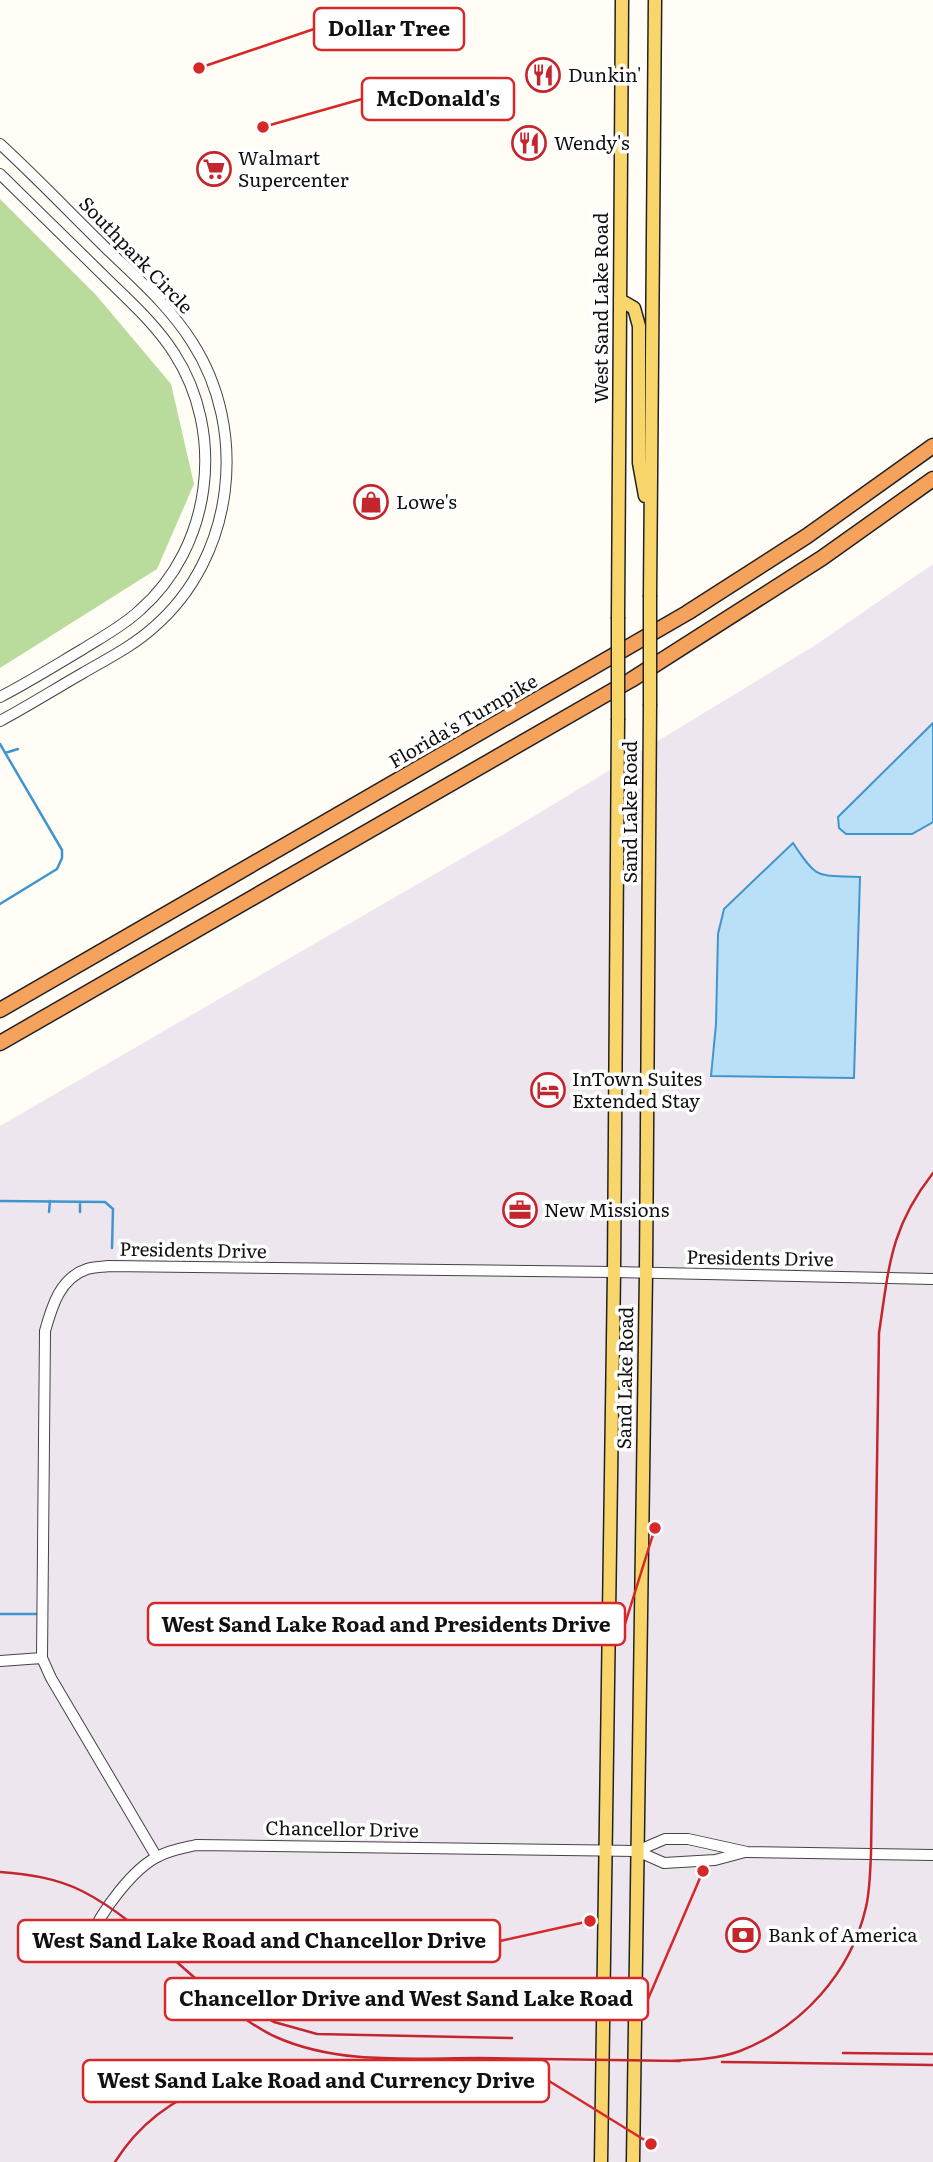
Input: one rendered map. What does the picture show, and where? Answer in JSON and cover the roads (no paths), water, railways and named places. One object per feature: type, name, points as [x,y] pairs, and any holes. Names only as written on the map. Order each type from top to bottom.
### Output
[{"type":"highway","name":"Florida's Turnpike","points":[[0,1010],[687,613],[807,536],[933,446]]},
{"type":"highway","points":[[0,1043],[631,680],[822,558],[933,479]]},
{"type":"main road","name":"West Sand Lake Road","points":[[618,617],[622,0]]},
{"type":"main road","points":[[650,528],[655,0]]},
{"type":"main road","points":[[620,300],[634,308],[639,326],[639,463],[650,528]]},
{"type":"main road","name":"Sand Lake Road","points":[[633,2162],[646,1273],[650,528]]},
{"type":"main road","name":"Sand Lake Road","points":[[601,2162],[614,1272],[618,617]]},
{"type":"main road","points":[[602,2116],[610,2162]]},
{"type":"street","name":"Southpark Circle","points":[[0,144],[168,309],[192,341],[208,369],[219,401],[228,471],[222,510],[211,544],[179,600],[155,627],[125,648],[0,721]]},
{"type":"street","name":"Southpark Circle","points":[[0,174],[152,324],[174,353],[188,378],[198,407],[204,436],[206,470],[202,505],[192,536],[162,587],[140,610],[113,630],[0,696]]},
{"type":"street","name":"Presidents Drive","points":[[156,1856],[41,1658],[45,1331],[52,1303],[65,1282],[86,1269],[109,1266],[933,1279]]},
{"type":"street","points":[[0,1661],[41,1658]]},
{"type":"street","name":"Chancellor Drive","points":[[90,1939],[107,1906],[156,1856],[196,1846],[637,1851],[665,1839],[688,1839],[747,1852],[933,1855]]},
{"type":"street","name":"Chancellor Drive","points":[[637,1851],[664,1863],[715,1860],[747,1852]]},
{"type":"water","points":[[933,723],[933,822],[912,834],[846,834],[839,828],[838,817]]},
{"type":"water","points":[[793,843],[808,864],[820,874],[860,877],[854,1078],[711,1076],[716,1024],[718,934],[724,909]]},
{"type":"waterway","points":[[0,744],[62,850],[57,869],[0,904]]},
{"type":"waterway","points":[[5,753],[18,749]]},
{"type":"waterway","points":[[0,1201],[105,1202],[113,1209],[112,1248]]},
{"type":"waterway","points":[[49,1212],[50,1201]]},
{"type":"waterway","points":[[80,1202],[80,1212]]},
{"type":"waterway","points":[[0,1614],[37,1614]]},
{"type":"railway","points":[[671,2061],[732,2054],[763,2041],[784,2028],[821,1995],[849,1954],[859,1931],[869,1888],[871,1854],[879,1333],[889,1268],[900,1230],[933,1173]]},
{"type":"railway","points":[[0,1872],[52,1880],[100,1901],[134,1925],[244,2018],[268,2033],[300,2046],[324,2052],[376,2058],[680,2061]]},
{"type":"railway","points":[[242,2005],[274,2022],[317,2034],[512,2038]]},
{"type":"railway","points":[[843,2053],[933,2054]]},
{"type":"railway","points":[[115,2162],[136,2134],[160,2112],[186,2096],[245,2075],[342,2062]]},
{"type":"railway","points":[[722,2062],[933,2065]]},
{"type":"railway","points":[[328,2069],[528,2073]]},
{"type":"railway","points":[[363,2077],[414,2086],[527,2089]]},
{"type":"place","name":"Dollar Tree","points":[[199,68]]},
{"type":"place","name":"Dunkin'","points":[[543,75]]},
{"type":"place","name":"McDonald's","points":[[263,127]]},
{"type":"place","name":"Wendy's","points":[[529,143]]},
{"type":"place","name":"Walmart Supercenter","points":[[214,169]]},
{"type":"place","name":"Lowe's","points":[[371,502]]},
{"type":"place","name":"InTown Suites Extended Stay","points":[[548,1090]]},
{"type":"place","name":"New Missions","points":[[520,1210]]},
{"type":"place","name":"West Sand Lake Road and Presidents Drive","points":[[655,1528]]},
{"type":"place","name":"Chancellor Drive and West Sand Lake Road","points":[[703,1871]]},
{"type":"place","name":"West Sand Lake Road and Chancellor Drive","points":[[590,1921]]},
{"type":"place","name":"Bank of America","points":[[743,1935]]},
{"type":"place","name":"West Sand Lake Road and Currency Drive","points":[[651,2144]]}]
